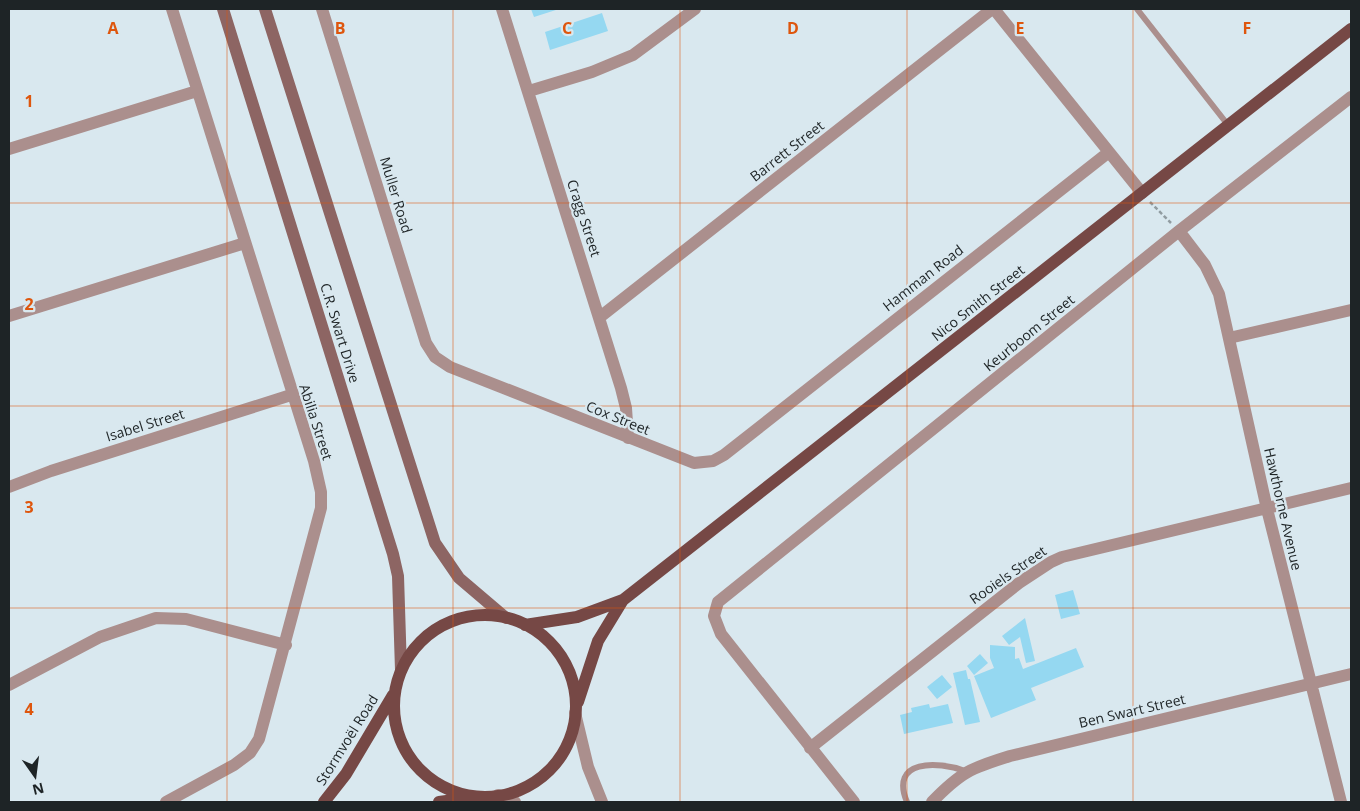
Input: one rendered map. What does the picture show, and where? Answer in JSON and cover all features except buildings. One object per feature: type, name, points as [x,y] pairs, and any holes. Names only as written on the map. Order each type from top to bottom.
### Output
[{"type":"main road","name":"C.R. Swart Drive","points":[[223,9],[393,554],[398,576],[401,670]]},
{"type":"main road","name":"C.R. Swart Drive","points":[[265,9],[435,543],[459,578],[506,618]]},
{"type":"main road","name":"Nico Smith Street","points":[[525,625],[577,617],[623,600],[1351,29]]},
{"type":"main road","name":"Nico Smith Street","points":[[575,711],[595,646],[623,600]]},
{"type":"main road","name":"Stormvoël Road","points":[[439,802],[479,796],[498,796],[527,786],[552,767],[569,741],[575,711],[572,680],[563,660],[546,640],[525,625],[506,618],[477,616],[457,620],[442,626],[419,643],[401,670],[395,694],[394,715],[398,733],[413,762],[426,775],[444,787],[461,793],[479,796]]},
{"type":"main road","name":"Stormvoël Road","points":[[324,802],[346,774],[395,694]]},
{"type":"street","name":"Abilia Street","points":[[166,802],[234,765],[255,746],[263,728],[286,645],[322,501],[316,470],[291,395],[172,9]]},
{"type":"street","name":"Muller Road","points":[[322,9],[426,343],[440,362],[464,373]]},
{"type":"street","name":"Cragg Street","points":[[502,9],[600,317],[626,408],[628,438]]},
{"type":"street","points":[[529,92],[623,60],[642,50],[695,9]]},
{"type":"street","points":[[993,9],[1142,193]]},
{"type":"street","name":"Barrett Street","points":[[600,317],[993,9]]},
{"type":"street","points":[[9,149],[197,91]]},
{"type":"street","name":"Keurboom Street","points":[[810,748],[717,628],[715,609],[718,602],[1179,231],[1351,97]]},
{"type":"street","name":"Hamman Road","points":[[756,428],[1109,152]]},
{"type":"street","name":"Hawthorne Avenue","points":[[1179,231],[1196,250],[1213,278],[1219,294],[1267,509],[1341,802]]},
{"type":"street","points":[[9,316],[245,243]]},
{"type":"street","points":[[1229,338],[1351,310]]},
{"type":"street","name":"Cox Street","points":[[464,373],[682,460],[703,463],[724,455],[756,428]]},
{"type":"street","name":"Isabel Street","points":[[9,488],[70,465],[291,395]]},
{"type":"street","name":"Rooiels Street","points":[[810,748],[1019,583],[1051,562],[1062,557],[1351,488]]},
{"type":"street","points":[[9,685],[100,637],[156,618],[186,619],[286,645]]},
{"type":"street","name":"Ben Swart Street","points":[[932,802],[952,781],[965,771],[1010,756],[1351,674]]},
{"type":"street","points":[[575,711],[588,767],[602,802]]},
{"type":"street","points":[[810,748],[854,802]]},
{"type":"street","points":[[498,796],[515,802]]},
{"type":"lane","points":[[1137,9],[1228,125]]},
{"type":"lane","points":[[907,802],[902,791],[903,781],[916,768],[929,764],[955,767],[965,771]]},
{"type":"path","points":[[1142,193],[1179,231]]}]
